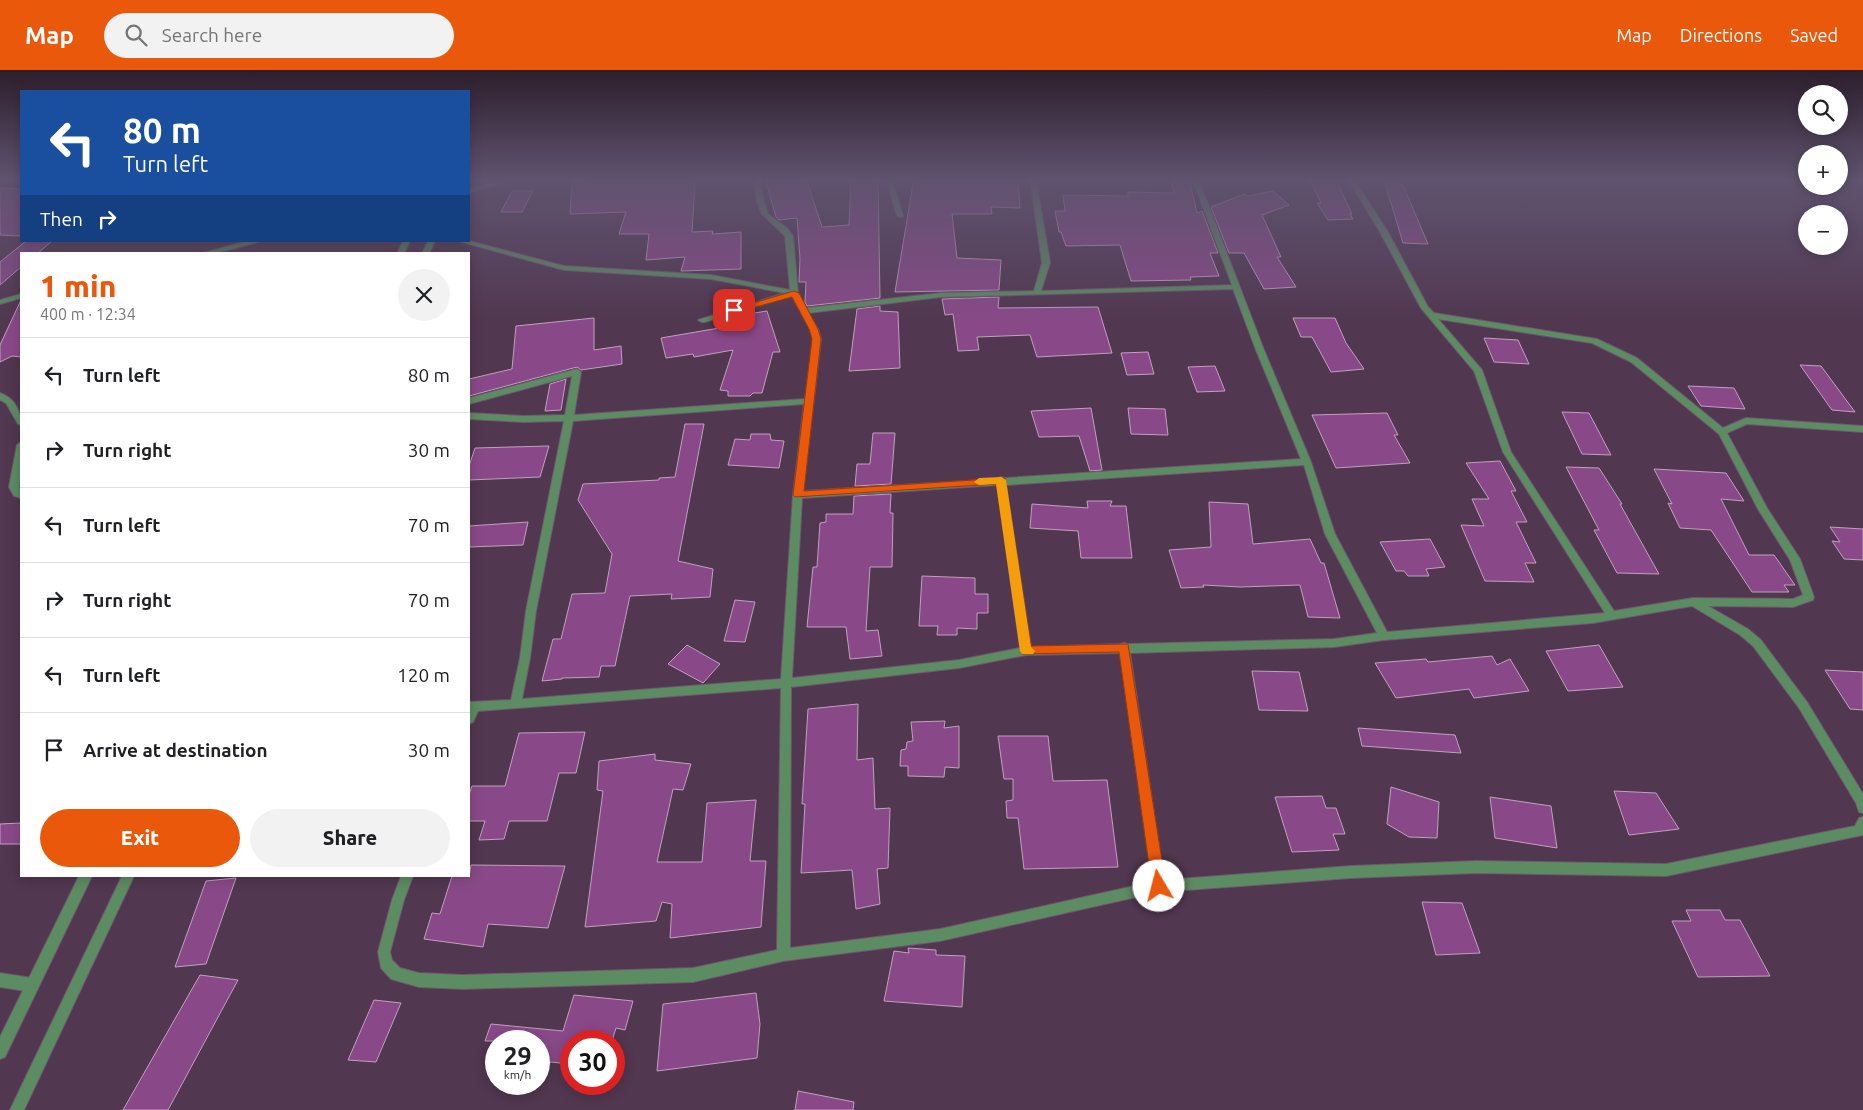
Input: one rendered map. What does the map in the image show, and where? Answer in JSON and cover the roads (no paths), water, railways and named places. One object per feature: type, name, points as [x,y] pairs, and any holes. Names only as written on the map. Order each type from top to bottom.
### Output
[{"type":"street","points":[[780,227],[787,231],[789,236],[794,293],[802,311],[814,329],[817,339],[798,495],[786,683],[783,955]]},
{"type":"street","points":[[1037,293],[1046,262],[1041,227]]},
{"type":"street","points":[[1214,227],[1260,350],[1307,462],[1330,534],[1384,636]]},
{"type":"street","points":[[1381,227],[1424,308],[1478,370],[1507,452],[1612,616]]},
{"type":"street","points":[[211,252],[255,242]]},
{"type":"street","points":[[465,242],[564,268],[712,277],[794,293]]},
{"type":"street","points":[[802,311],[941,295],[991,292],[1037,293],[1237,287]]},
{"type":"street","points":[[702,320],[794,293]]},
{"type":"street","points":[[0,302],[20,296]]},
{"type":"street","points":[[471,707],[786,683],[959,664],[1026,651],[1334,643],[1384,636],[1612,616],[1693,602],[1793,603],[1809,597],[1795,559],[1763,508],[1722,432],[1634,360],[1594,341],[1430,315]]},
{"type":"street","points":[[470,401],[577,372],[531,611],[525,658],[516,704]]},
{"type":"street","points":[[0,396],[9,401],[20,420]]},
{"type":"street","points":[[470,416],[524,419],[569,418],[809,401]]},
{"type":"street","points":[[1722,432],[1746,421],[1863,429]]},
{"type":"street","points":[[20,451],[14,487],[17,494],[20,495]]},
{"type":"street","points":[[798,495],[1001,480],[1307,462]]},
{"type":"street","points":[[1001,480],[1026,651]]},
{"type":"street","points":[[1693,602],[1744,632],[1757,643],[1803,705],[1862,801],[1863,808]]},
{"type":"street","points":[[1124,648],[1159,886]]},
{"type":"street","points":[[407,877],[398,900],[384,952],[386,964],[396,974],[419,980],[463,982],[693,975],[783,955],[940,935],[1159,886],[1351,872],[1476,867],[1666,870],[1859,831],[1863,822]]},
{"type":"street","points":[[0,1052],[86,877]]},
{"type":"street","points":[[17,1110],[128,877]]},
{"type":"street","points":[[0,980],[32,985]]}]
